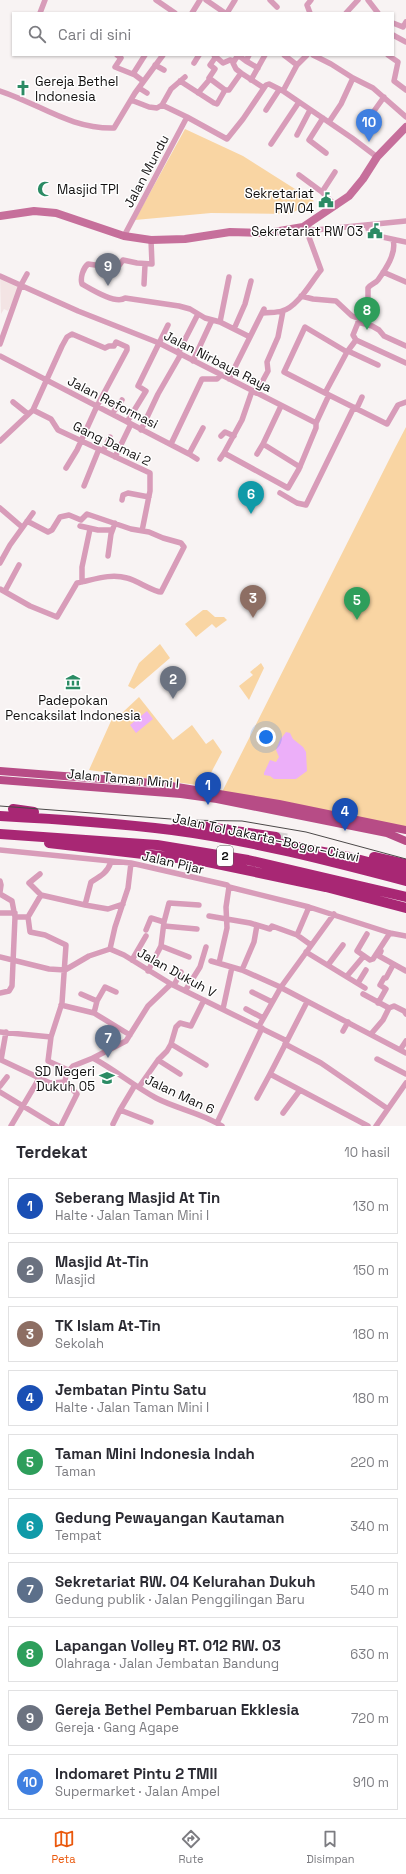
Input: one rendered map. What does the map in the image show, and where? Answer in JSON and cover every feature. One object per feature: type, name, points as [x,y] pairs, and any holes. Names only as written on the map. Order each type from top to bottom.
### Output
[{"type":"highway","points":[[13,809],[32,811],[44,818]]},
{"type":"highway","name":"Jalan Tol Jakarta–Bogor–Ciawi","points":[[0,816],[44,818],[172,830],[253,845],[406,881]]},
{"type":"highway","points":[[172,830],[187,824],[277,837]]},
{"type":"highway","points":[[226,829],[237,836],[349,857],[406,872]]},
{"type":"highway","name":"Jalan Tol Jakarta–Bogor–Ciawi","points":[[0,834],[157,844],[248,860],[406,897]]},
{"type":"highway","points":[[41,837],[53,843],[203,861],[326,888],[392,906],[406,908]]},
{"type":"highway","points":[[290,839],[406,864]]},
{"type":"highway","points":[[392,906],[406,913]]},
{"type":"main road","name":"Jalan Taman Mini I","points":[[0,771],[153,783],[279,804],[406,830]]},
{"type":"main road","name":"Jalan Taman Mini I","points":[[0,780],[195,796],[387,833],[406,841]]},
{"type":"main road","points":[[387,833],[406,837]]},
{"type":"street","points":[[40,12],[45,0]]},
{"type":"street","points":[[156,0],[164,2],[174,12]]},
{"type":"street","points":[[193,12],[200,0]]},
{"type":"street","points":[[206,0],[223,12]]},
{"type":"street","points":[[225,12],[235,0]]},
{"type":"street","points":[[270,0],[277,7]]},
{"type":"street","points":[[309,0],[307,8],[309,12]]},
{"type":"street","points":[[347,12],[358,0]]},
{"type":"street","points":[[368,0],[377,12]]},
{"type":"street","points":[[394,23],[405,26]]},
{"type":"street","points":[[394,36],[406,42]]},
{"type":"street","points":[[118,56],[121,58],[116,67],[133,74],[143,81]]},
{"type":"street","points":[[133,74],[144,56]]},
{"type":"street","points":[[0,91],[69,121],[86,126],[102,128],[115,127],[143,81],[162,56]]},
{"type":"street","points":[[194,63],[198,56]]},
{"type":"street","points":[[198,93],[210,79],[209,77],[215,70],[210,64],[214,56],[223,63],[230,60],[234,61]]},
{"type":"street","points":[[237,56],[233,64],[241,73],[264,88]]},
{"type":"street","points":[[239,56],[258,68]]},
{"type":"street","points":[[246,61],[248,56]]},
{"type":"street","points":[[251,80],[264,56]]},
{"type":"street","points":[[286,56],[297,65]]},
{"type":"street","points":[[266,110],[297,65],[306,56]]},
{"type":"street","points":[[315,56],[353,78],[365,83],[384,97],[406,117]]},
{"type":"street","points":[[389,56],[398,62],[394,81],[406,90]]},
{"type":"street","points":[[155,65],[164,70]]},
{"type":"street","points":[[210,79],[225,90],[230,90],[241,73]]},
{"type":"street","points":[[131,100],[154,109],[162,105],[171,89],[185,77]]},
{"type":"street","points":[[329,122],[341,104],[353,78]]},
{"type":"street","points":[[180,81],[215,104],[225,90]]},
{"type":"street","points":[[162,105],[227,139],[243,120],[268,84],[281,90],[329,122],[377,157]]},
{"type":"street","points":[[139,88],[147,93]]},
{"type":"street","points":[[374,111],[384,97]]},
{"type":"street","points":[[271,144],[299,102]]},
{"type":"street","points":[[297,135],[310,110]]},
{"type":"street","name":"Jalan Mundu","points":[[124,236],[187,117]]},
{"type":"street","points":[[323,118],[309,140],[326,152]]},
{"type":"street","points":[[304,228],[349,196],[360,183],[377,157],[406,127]]},
{"type":"street","points":[[322,192],[335,172]]},
{"type":"street","points":[[299,175],[322,192],[336,206]]},
{"type":"street","points":[[0,216],[34,211],[56,213],[124,236],[151,240],[185,239],[230,232],[268,233],[304,228],[315,230],[406,221]]},
{"type":"street","points":[[367,225],[369,232],[373,235],[406,242]]},
{"type":"street","points":[[229,379],[263,311],[283,311],[290,308],[320,270],[304,228]]},
{"type":"street","points":[[151,240],[151,264],[145,265],[123,260],[116,270],[110,267],[92,264],[86,266],[80,279],[82,284],[109,298],[119,301],[125,298],[177,305],[205,318],[220,322],[250,337]]},
{"type":"street","points":[[393,240],[393,250],[383,272],[377,282],[368,288],[368,298],[353,335],[356,340],[406,363]]},
{"type":"street","points":[[144,284],[145,265]]},
{"type":"street","points":[[383,272],[406,282]]},
{"type":"street","points":[[0,344],[21,285],[27,274]]},
{"type":"street","name":"Jalan Nirbaya Raya","points":[[0,276],[78,311],[159,343],[316,423]]},
{"type":"street","points":[[220,322],[229,278]]},
{"type":"street","points":[[234,329],[245,304],[250,281]]},
{"type":"street","points":[[301,296],[313,299],[336,301],[352,316],[379,330],[384,336],[406,346]]},
{"type":"street","points":[[220,459],[234,436],[254,392],[268,371],[267,364],[278,337],[283,311]]},
{"type":"street","points":[[141,430],[198,314]]},
{"type":"street","points":[[193,360],[212,320]]},
{"type":"street","points":[[115,457],[129,423],[146,391],[138,386],[168,325]]},
{"type":"street","points":[[378,366],[308,328],[304,328],[282,370],[387,424],[398,405],[406,402]]},
{"type":"street","points":[[0,441],[31,412],[62,346],[71,334],[105,348],[114,346],[116,342],[127,347],[97,406],[82,442],[66,468]]},
{"type":"street","points":[[224,453],[288,488],[300,467],[317,427],[316,423],[327,394],[348,351],[356,340]]},
{"type":"street","name":"Jalan Reformasi","points":[[0,356],[47,379],[197,459]]},
{"type":"street","points":[[171,444],[202,379],[217,379],[222,375]]},
{"type":"street","points":[[280,493],[299,504],[306,504],[362,398]]},
{"type":"street","points":[[112,414],[122,400]]},
{"type":"street","name":"Gang Damai 2","points":[[13,402],[31,412],[51,419],[58,430],[150,473],[149,497],[142,532]]},
{"type":"street","points":[[257,454],[281,406]]},
{"type":"street","points":[[189,454],[203,428]]},
{"type":"street","points":[[222,436],[225,432],[234,436]]},
{"type":"street","points":[[84,486],[101,450],[110,437]]},
{"type":"street","points":[[263,444],[300,467]]},
{"type":"street","points":[[122,500],[123,495],[128,493],[149,497]]},
{"type":"street","points":[[0,508],[22,527]]},
{"type":"street","points":[[0,563],[2,557],[33,513]]},
{"type":"street","points":[[19,565],[2,590],[38,610],[57,617],[75,584],[82,582],[107,576],[119,576],[144,584],[159,592],[162,591],[184,545],[181,542],[163,538],[158,535],[132,530],[92,516],[85,515],[81,520],[69,515],[60,516],[52,530],[48,532],[27,521]]},
{"type":"street","points":[[108,556],[112,530],[115,523]]},
{"type":"street","points":[[80,526],[112,530]]},
{"type":"street","points":[[82,582],[82,567],[90,528]]},
{"type":"street","name":"Jalan Pijar","points":[[0,850],[131,863],[227,885],[229,887],[334,914],[391,933],[406,936]]},
{"type":"street","points":[[85,905],[91,882],[103,875],[108,870],[111,862]]},
{"type":"street","points":[[0,958],[49,969],[65,970],[89,956],[110,949],[114,927],[128,888],[131,863]]},
{"type":"street","points":[[40,874],[29,883],[41,895],[58,900],[108,909],[123,904]]},
{"type":"street","points":[[0,881],[0,893],[12,901],[15,915],[11,990],[0,993]]},
{"type":"street","points":[[219,963],[227,928],[226,918],[229,887]]},
{"type":"street","points":[[41,895],[28,917],[30,932],[45,935],[56,941],[65,943],[67,950],[61,1005],[51,1037],[48,1062],[68,1070]]},
{"type":"street","points":[[148,971],[161,946],[169,903],[199,905]]},
{"type":"street","points":[[297,935],[309,907]]},
{"type":"street","points":[[0,913],[28,917]]},
{"type":"street","name":"Jalan Man 6","points":[[93,1058],[112,1068],[157,1098],[220,1125],[263,1018],[281,987],[334,914]]},
{"type":"street","points":[[209,916],[226,918],[270,929],[272,926],[297,935],[311,945]]},
{"type":"street","points":[[146,930],[151,918],[164,924],[197,929]]},
{"type":"street","points":[[242,970],[254,942],[257,925]]},
{"type":"street","points":[[367,934],[357,951],[363,957],[370,960],[373,959],[391,933]]},
{"type":"street","points":[[391,933],[379,954],[393,963],[393,965],[406,971]]},
{"type":"street","points":[[132,960],[146,936]]},
{"type":"street","points":[[328,965],[343,945]]},
{"type":"street","points":[[161,946],[189,957]]},
{"type":"street","points":[[185,991],[200,966],[206,947]]},
{"type":"street","name":"Jalan Dukuh V","points":[[110,949],[185,991],[260,1027],[321,1062],[388,1109]]},
{"type":"street","points":[[306,952],[365,988]]},
{"type":"street","points":[[347,976],[363,957]]},
{"type":"street","points":[[211,961],[242,970],[281,987],[403,1052],[406,1040]]},
{"type":"street","points":[[378,1003],[386,989],[380,984],[384,978],[386,978],[393,965]]},
{"type":"street","points":[[223,1009],[232,967]]},
{"type":"street","points":[[358,983],[366,970]]},
{"type":"street","points":[[65,1082],[68,1070],[80,1062],[93,1058],[122,1044],[130,1035],[148,1006],[172,984],[181,972]]},
{"type":"street","points":[[94,1013],[105,987],[116,992]]},
{"type":"street","points":[[252,992],[272,1002]]},
{"type":"street","points":[[81,994],[98,1001]]},
{"type":"street","points":[[363,994],[389,1008],[394,1006],[404,1011],[406,1014]]},
{"type":"street","points":[[113,1124],[120,1110],[137,1086],[167,1051],[176,1027],[180,1023],[191,1026],[204,1000]]},
{"type":"street","points":[[257,1098],[307,1002]]},
{"type":"street","points":[[61,1005],[94,1013],[130,1035]]},
{"type":"street","points":[[371,1034],[383,1020],[389,1008]]},
{"type":"street","points":[[246,1009],[263,1018]]},
{"type":"street","points":[[343,1031],[348,1022]]},
{"type":"street","points":[[51,1037],[3,1032],[1,1060],[50,1083],[65,1082],[77,1094],[61,1126]]},
{"type":"street","points":[[170,1044],[206,1065]]},
{"type":"street","points":[[377,1059],[406,1074]]},
{"type":"street","points":[[158,1060],[180,1074]]},
{"type":"street","points":[[270,1074],[368,1126]]},
{"type":"street","points":[[0,1086],[8,1077]]},
{"type":"street","points":[[11,1126],[40,1077]]},
{"type":"street","points":[[378,1125],[406,1083]]},
{"type":"street","points":[[283,1113],[300,1090]]},
{"type":"street","points":[[0,1092],[56,1126]]},
{"type":"street","points":[[120,1110],[151,1122]]},
{"type":"shaded area","points":[[185,129],[243,156],[314,201],[290,214],[211,213],[135,220]]},
{"type":"shaded area","points":[[0,275],[20,285],[8,311],[4,309],[1,314]]},
{"type":"shaded area","points":[[406,427],[406,828],[222,792],[395,448]]},
{"type":"shaded area","points":[[203,610],[207,610],[215,617],[224,617],[227,620],[216,628],[212,624],[196,637],[185,624]]},
{"type":"shaded area","points":[[160,644],[170,658],[134,689],[128,686],[139,663]]},
{"type":"shaded area","points":[[261,663],[264,668],[249,700],[239,686],[253,675],[250,672]]},
{"type":"shaded area","points":[[139,697],[173,740],[192,725],[206,744],[213,739],[222,752],[204,786],[89,770],[115,712],[119,714],[122,713]]},
{"type":"shaded area","points":[[147,711],[153,719],[136,733],[130,725]]},
{"type":"shaded area","points":[[286,732],[290,733],[293,739],[303,747],[306,752],[307,771],[296,779],[274,779],[270,776],[264,775],[264,773],[270,760],[276,762],[279,757],[276,750],[280,740]]},
{"type":"tunnel","points":[[277,837],[290,839]]},
{"type":"tram line","points":[[0,806],[184,820],[242,821],[306,832],[406,859]]},
{"type":"place","name":"Gereja Bethel Indonesia","points":[[23,88]]},
{"type":"place","name":"Indomaret Pintu 2 TMII","points":[[369,142]]},
{"type":"place","name":"Masjid TPI","points":[[45,189]]},
{"type":"place","name":"Sekretariat RW 04","points":[[326,200]]},
{"type":"place","name":"Sekretariat RW 03","points":[[375,231]]},
{"type":"place","name":"Gereja Bethel Pembaruan Ekklesia","points":[[108,286]]},
{"type":"place","name":"Lapangan Volley RT. 012 RW. 03","points":[[367,330]]},
{"type":"place","name":"Gedung Pewayangan Kautaman","points":[[251,514]]},
{"type":"place","name":"TK Islam At-Tin","points":[[253,618]]},
{"type":"place","name":"Taman Mini Indonesia Indah","points":[[357,620]]},
{"type":"place","name":"Padepokan Pencaksilat Indonesia","points":[[73,682]]},
{"type":"place","name":"Masjid At-Tin","points":[[173,699]]},
{"type":"place","name":"Seberang Masjid At Tin","points":[[208,805]]},
{"type":"place","name":"Jembatan Pintu Satu","points":[[345,831]]},
{"type":"place","name":"Sekretariat RW. 04 Kelurahan Dukuh","points":[[108,1058]]},
{"type":"place","name":"SD Negeri Dukuh 05","points":[[107,1078]]}]
